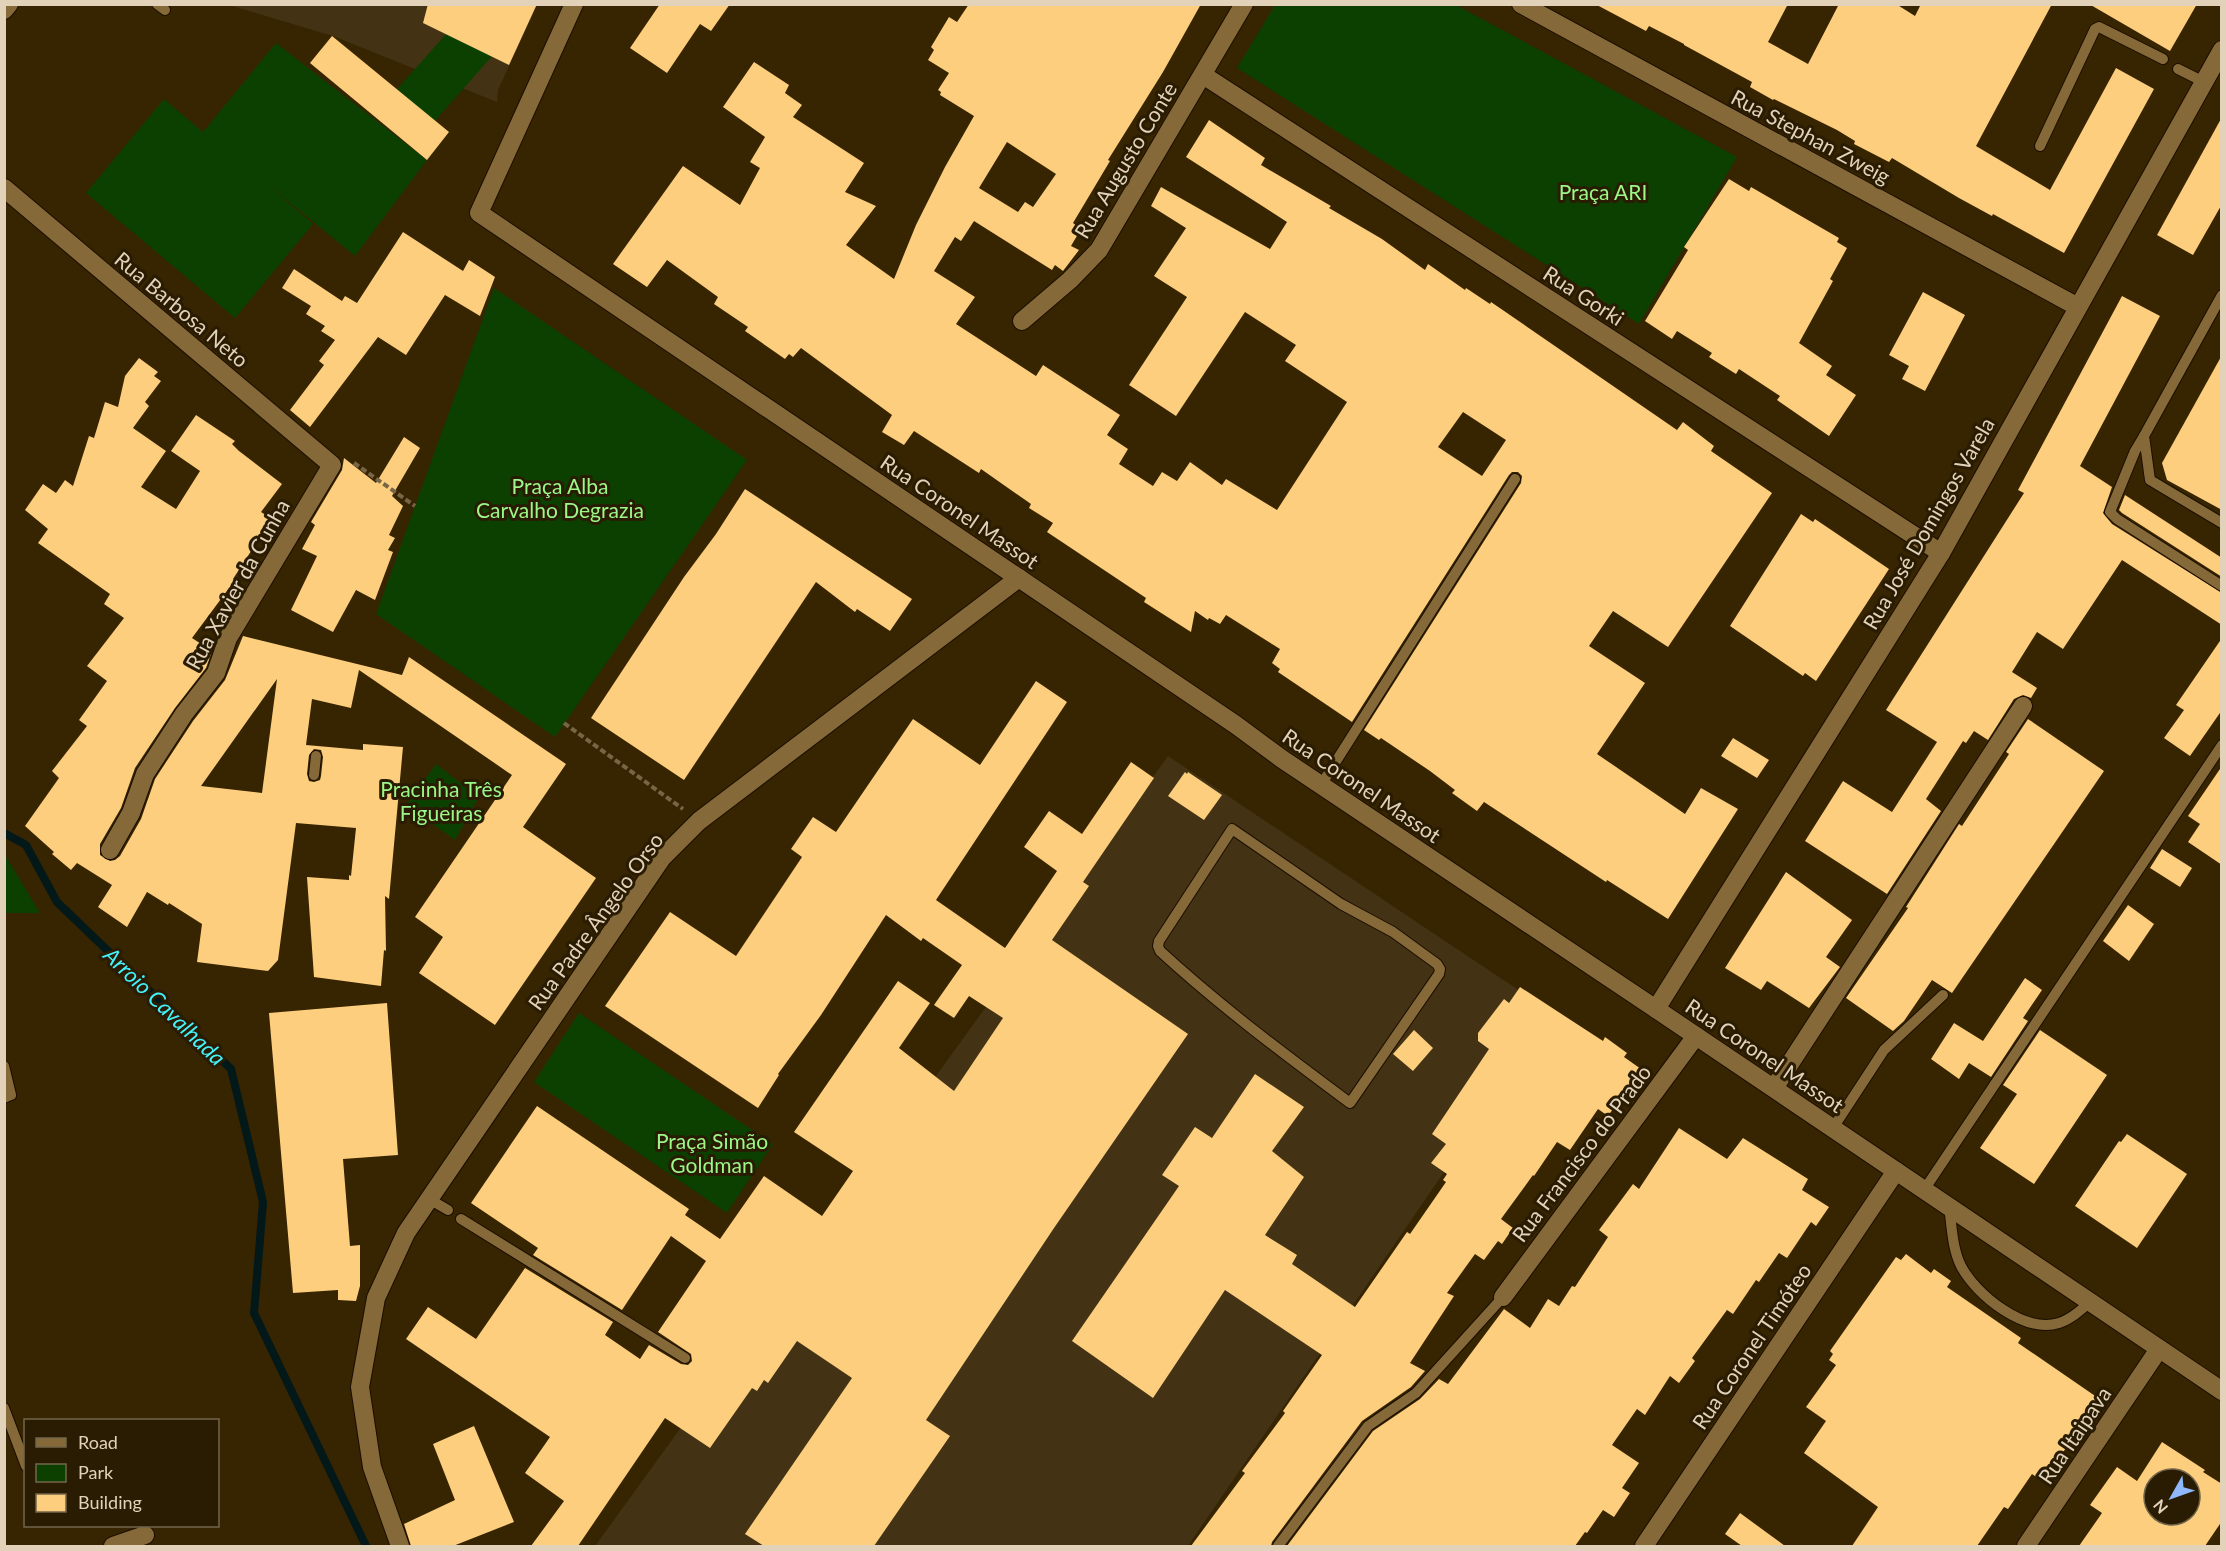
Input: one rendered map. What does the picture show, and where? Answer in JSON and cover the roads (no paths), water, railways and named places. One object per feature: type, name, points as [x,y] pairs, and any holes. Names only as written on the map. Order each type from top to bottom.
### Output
[{"type":"street","points":[[4,10],[9,4]]},
{"type":"street","name":"Rua Coronel Massot","points":[[574,4],[479,213],[1236,725],[1321,785],[2222,1391]]},
{"type":"street","name":"Rua Augusto Conte","points":[[1022,321],[1070,280],[1099,250],[1244,4]]},
{"type":"street","name":"Rua Stephan Zweig","points":[[1521,4],[2078,307]]},
{"type":"street","name":"Rua José Domingos Varela","points":[[1656,1009],[1941,553],[2222,50]]},
{"type":"street","name":"Rua Gorki","points":[[1203,75],[1941,553]]},
{"type":"street","name":"Rua Barbosa Neto","points":[[4,188],[332,465]]},
{"type":"street","name":"Rua Xavier da Cunha","points":[[110,850],[130,813],[145,774],[184,714],[216,673],[228,638],[332,465]]},
{"type":"street","name":"Rua Padre Ângelo Orso","points":[[400,1546],[372,1467],[360,1387],[376,1298],[406,1233],[662,858],[699,821],[1019,578]]},
{"type":"street","points":[[1774,1089],[2024,706]]},
{"type":"street","name":"Rua Francisco do Prado","points":[[1503,1297],[1696,1036]]},
{"type":"street","name":"Rua Coronel Timóteo","points":[[1644,1546],[1896,1171]]},
{"type":"street","name":"Rua Itaipava","points":[[2026,1546],[2159,1349]]},
{"type":"street","points":[[113,1546],[145,1535]]},
{"type":"lane","points":[[2040,146],[2095,29],[2099,27],[2163,59]]},
{"type":"lane","points":[[2178,69],[2204,82]]},
{"type":"lane","points":[[2222,295],[2135,451],[2110,512],[2117,519],[2222,586]]},
{"type":"lane","points":[[2144,436],[2150,480],[2222,523]]},
{"type":"lane","points":[[1321,785],[1515,479]]},
{"type":"lane","points":[[1924,1190],[2222,745]]},
{"type":"lane","points":[[314,775],[316,756]]},
{"type":"lane","points":[[1232,829],[1341,904],[1393,932],[1437,964],[1440,969],[1439,975],[1350,1103],[1250,1029],[1202,990],[1160,951],[1159,941],[1232,829]]},
{"type":"lane","points":[[1833,1128],[1884,1050],[1943,994]]},
{"type":"lane","points":[[4,1066],[11,1095],[4,1098]]},
{"type":"lane","points":[[429,1199],[448,1210]]},
{"type":"lane","points":[[1949,1207],[1955,1249],[1960,1265],[1973,1285],[1990,1300],[2014,1316],[2038,1324],[2058,1323],[2074,1315],[2090,1302]]},
{"type":"lane","points":[[461,1219],[685,1358]]},
{"type":"lane","points":[[1278,1546],[1368,1426],[1416,1393],[1503,1297]]},
{"type":"lane","points":[[4,1408],[24,1461]]},
{"type":"waterway","name":"Arroio Cavalhada","points":[[4,833],[26,845],[57,902],[231,1069],[263,1202],[254,1313],[366,1546]]},
{"type":"park label","name":"Praça ARI","points":[[1603,191]]},
{"type":"park label","name":"Praça Alba Carvalho Degrazia","points":[[560,497]]},
{"type":"park label","name":"Pracinha Três Figueiras","points":[[441,800]]},
{"type":"park label","name":"Praça Simão Goldman","points":[[712,1152]]}]
